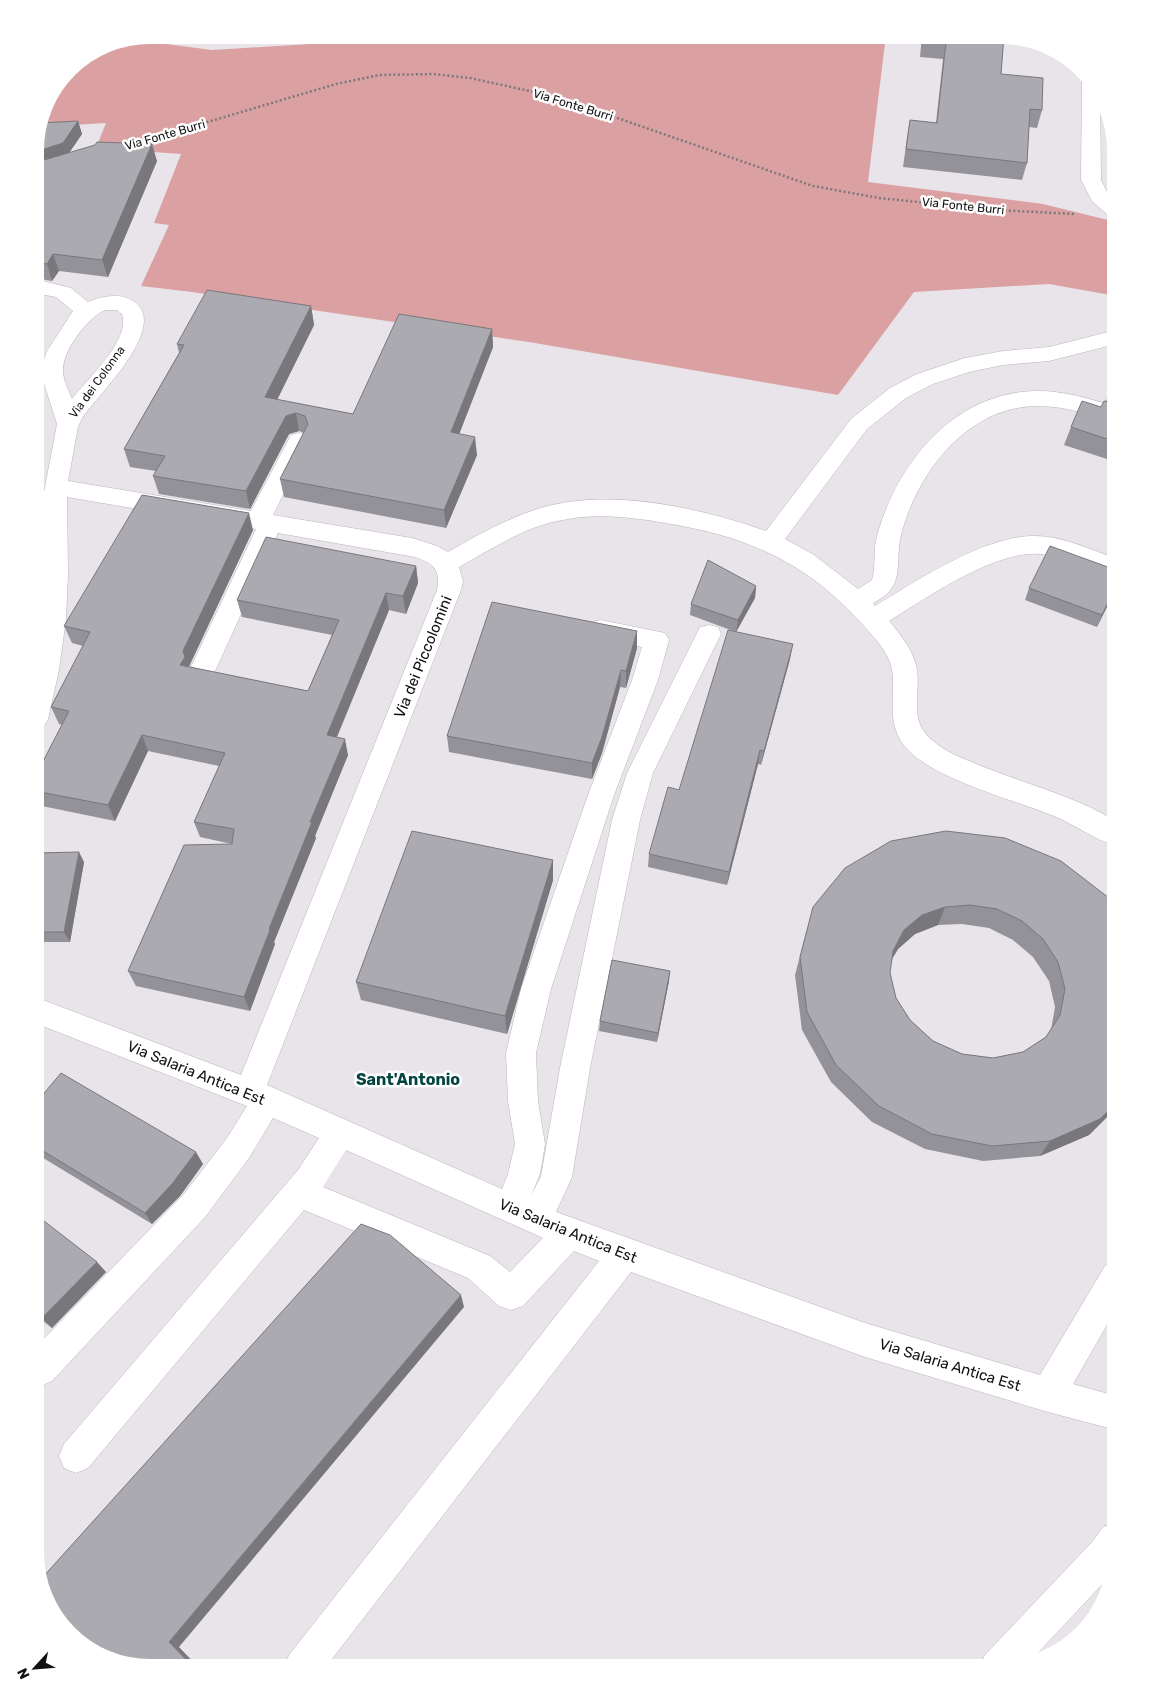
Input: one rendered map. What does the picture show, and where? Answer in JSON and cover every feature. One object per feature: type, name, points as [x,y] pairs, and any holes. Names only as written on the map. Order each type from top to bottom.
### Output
[{"type":"street","points":[[1090,93],[1091,180],[1099,197],[1107,204]]},
{"type":"street","points":[[44,288],[70,294],[86,312]]},
{"type":"street","name":"Via dei Colonna","points":[[44,679],[54,612],[57,561],[56,487],[68,423],[63,403],[50,374],[50,366],[58,348],[86,312],[106,304],[124,304],[131,309],[135,323],[132,333],[108,371],[68,423]]},
{"type":"street","points":[[770,542],[859,424],[898,393],[925,379],[965,365],[1003,358],[1049,354],[1107,339]]},
{"type":"street","points":[[855,601],[882,585],[885,576],[887,544],[898,508],[925,459],[945,436],[971,415],[997,404],[1027,399],[1058,400],[1107,413]]},
{"type":"street","points":[[203,669],[299,441]]},
{"type":"street","points":[[56,487],[422,549],[436,555],[446,564],[518,525],[546,515],[585,508],[634,509],[723,526],[770,542],[808,563],[855,601],[872,619],[898,650],[904,668],[907,727],[915,740],[922,746],[945,762],[1056,806],[1107,831]]},
{"type":"street","points":[[872,619],[968,566],[1001,551],[1022,546],[1049,547],[1107,565]]},
{"type":"street","name":"Via dei Piccolomini","points":[[44,1365],[195,1205],[238,1148],[449,590],[451,578],[446,564]]},
{"type":"street","points":[[523,1214],[524,1174],[530,1144],[522,1101],[521,1053],[536,989],[601,795],[645,680],[656,640],[579,625]]},
{"type":"street","points":[[523,1214],[556,1177],[575,1068],[626,820],[640,773],[709,634]]},
{"type":"street","name":"Via Salaria Antica Est","points":[[44,1013],[258,1096],[569,1234],[624,1255],[864,1340],[1107,1411]]},
{"type":"street","points":[[76,1456],[309,1182],[340,1133]]},
{"type":"street","points":[[300,1193],[479,1267],[511,1294],[569,1234]]},
{"type":"street","points":[[309,1659],[624,1255]]},
{"type":"street","points":[[1048,1395],[1107,1293]]},
{"type":"street","points":[[1007,1659],[1107,1553]]},
{"type":"path","name":"Via Fonte Burri","points":[[128,146],[336,84],[379,76],[434,74],[470,78],[557,98],[813,186],[879,198],[996,210],[1082,214],[1107,212]]},
{"type":"shaded area","points":[[166,44],[212,50],[309,44],[885,44],[868,182],[1043,204],[1107,220],[1107,294],[1049,284],[914,292],[838,395],[529,342],[141,286],[169,225],[154,223],[181,154],[96,148],[106,123],[46,127],[49,116],[66,85],[80,70],[97,58],[116,49],[136,45]]},
{"type":"building","points":[[946,44],[1003,44],[1001,74],[1043,78],[1042,110],[1030,109],[1027,163],[906,149],[910,120],[937,123]]},
{"type":"building","points":[[78,121],[63,143],[44,149],[47,123]]},
{"type":"building","points":[[97,142],[152,144],[102,260],[53,254],[47,264],[44,264],[44,160],[95,145]]},
{"type":"building","points":[[207,290],[311,306],[265,397],[353,414],[399,314],[492,329],[451,432],[475,437],[444,510],[280,479],[308,424],[305,416],[296,413],[286,416],[246,491],[153,476],[165,456],[124,449],[184,345],[177,344]]},
{"type":"building","points":[[1082,401],[1101,407],[1104,401],[1107,402],[1107,439],[1071,427]]},
{"type":"building","points":[[142,495],[249,513],[183,651],[185,657],[180,665],[308,691],[339,620],[237,600],[266,537],[416,566],[403,596],[386,593],[327,735],[345,739],[310,822],[312,822],[244,997],[128,971],[184,845],[232,844],[234,829],[194,822],[225,753],[142,735],[108,805],[44,793],[44,760],[69,711],[51,707],[90,632],[64,626]]},
{"type":"building","points":[[1050,546],[1107,567],[1107,605],[1102,615],[1029,588]]},
{"type":"building","points":[[708,560],[756,586],[738,620],[691,604]]},
{"type":"building","points":[[492,602],[637,631],[626,671],[621,670],[602,737],[592,763],[447,736]]},
{"type":"building","points":[[728,630],[793,644],[764,751],[760,750],[729,872],[649,854],[668,787],[679,790]]},
{"type":"building","points":[[412,831],[553,860],[505,1016],[356,982]]},
{"type":"building","points":[[946,831],[1005,838],[1061,861],[1107,896],[1107,1112],[1100,1119],[1050,1141],[992,1146],[932,1134],[879,1106],[836,1065],[807,1012],[800,957],[813,907],[845,868],[891,841]],"holes":[[[970,905],[997,909],[1022,921],[1043,939],[1058,962],[1065,989],[1060,1015],[1046,1037],[1023,1052],[993,1058],[962,1054],[933,1041],[910,1020],[896,998],[890,973],[893,951],[904,930],[922,915],[945,907]]]},
{"type":"building","points":[[79,852],[64,932],[44,932],[44,853]]},
{"type":"building","points":[[612,960],[670,971],[658,1033],[600,1021]]},
{"type":"building","points":[[61,1073],[196,1152],[172,1184],[145,1213],[44,1151],[44,1093]]},
{"type":"building","points":[[44,1221],[97,1262],[44,1316]]},
{"type":"building","points":[[361,1224],[390,1235],[461,1295],[169,1642],[185,1659],[143,1659],[129,1657],[116,1654],[97,1645],[85,1637],[66,1618],[52,1594],[46,1574]]},
{"type":"district","name":"Sant'Antonio","points":[[408,1079]]}]
